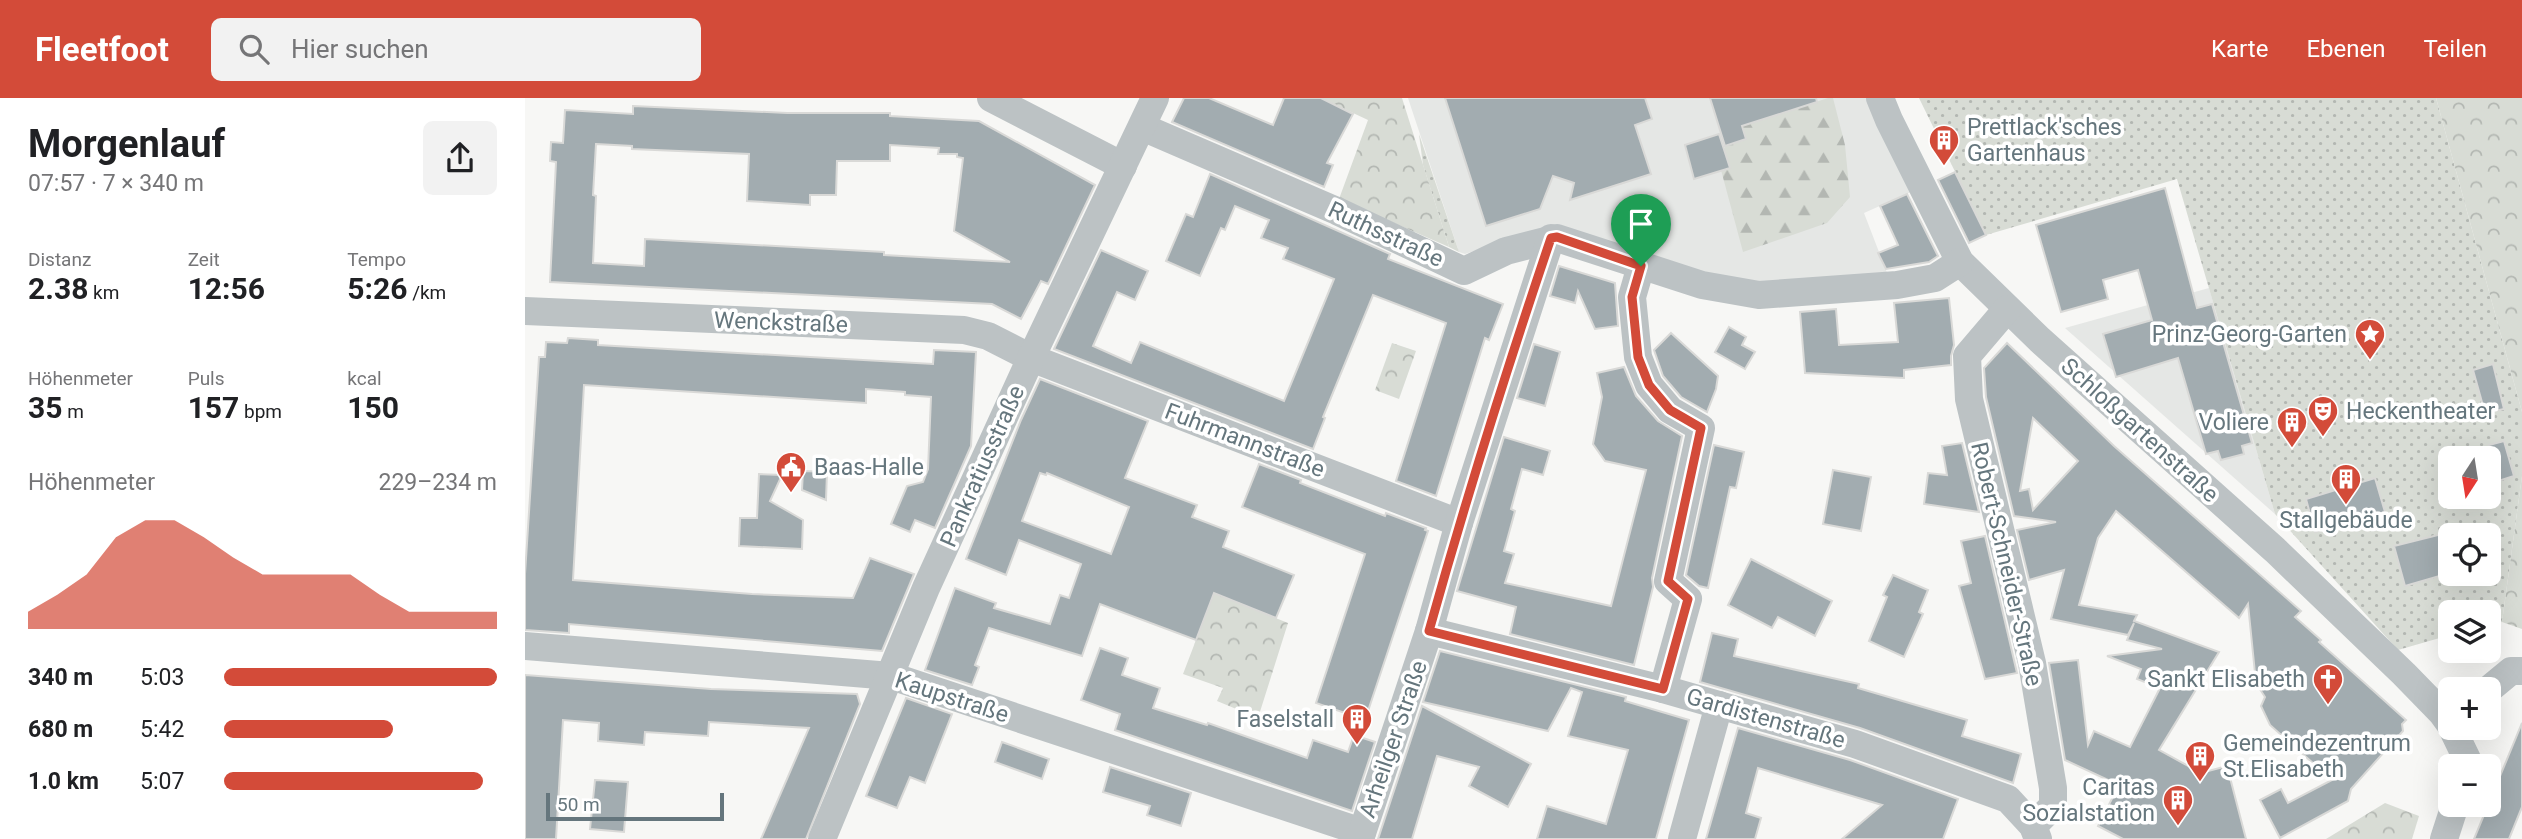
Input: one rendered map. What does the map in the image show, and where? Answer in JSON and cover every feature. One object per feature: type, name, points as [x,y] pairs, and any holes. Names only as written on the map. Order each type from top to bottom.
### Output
[{"type":"street","points":[[991,98],[1123,166]]},
{"type":"street","name":"Pankratiusstraße","points":[[822,839],[926,587],[1155,98]]},
{"type":"street","name":"Schloßgartenstraße","points":[[1880,98],[1960,262],[1971,270],[2007,309],[2275,550],[2438,709]]},
{"type":"street","name":"Ruthsstraße","points":[[1142,127],[1337,211],[1464,271],[1506,251],[1551,238]]},
{"type":"street","points":[[1551,238],[1557,237],[1702,285],[1759,296],[1897,285],[1935,278],[1960,262]]},
{"type":"street","name":"Arheilger Straße","points":[[1361,835],[1429,631],[1459,523],[1551,238]]},
{"type":"street","points":[[1641,266],[1632,297],[1641,367],[1649,385],[1670,410],[1701,428],[1668,581],[1688,599],[1663,689]]},
{"type":"street","name":"Robert-Schneider-Straße","points":[[2007,309],[1967,356],[1969,399],[2032,663],[2053,788],[2053,806],[2036,833]]},
{"type":"street","name":"Wenckstraße","points":[[525,311],[964,330],[988,336],[1031,358]]},
{"type":"street","name":"Fuhrmannstraße","points":[[1031,358],[1459,523]]},
{"type":"street","name":"Gardistenstraße","points":[[1429,631],[1663,689],[1855,744],[2008,799],[2036,833]]},
{"type":"street","name":"Kaupstraße","points":[[525,646],[891,676],[1361,835]]},
{"type":"street","points":[[2501,680],[2511,671],[2522,671]]},
{"type":"street","points":[[1682,839],[1720,705]]},
{"type":"street","points":[[2444,839],[2451,817]]},
{"type":"shaded area","points":[[1408,98],[1868,98],[1911,192],[1864,213],[1889,278],[1746,287],[1552,225],[1465,254],[1459,252]]},
{"type":"shaded area","points":[[2209,288],[2275,514],[2065,328]]},
{"type":"green space","points":[[1321,98],[1402,98],[1449,247],[1339,199],[1368,120]]},
{"type":"green space","points":[[1833,98],[1845,145],[1850,197],[1827,223],[1743,252],[1721,170],[1730,167],[1725,146],[1746,139],[1742,126]]},
{"type":"green space","name":"Prinz-Georg-Garten","points":[[1919,98],[2436,98],[2522,412],[2522,476],[2502,622],[2501,600],[2438,600],[2438,638],[2398,650],[2275,514],[2177,179],[1986,235]]},
{"type":"green space","points":[[2436,98],[2522,98],[2522,412]]},
{"type":"green space","points":[[1419,134],[1459,252],[1449,247],[1423,165]]},
{"type":"green space","points":[[1392,343],[1416,351],[1399,399],[1375,390]]},
{"type":"green space","points":[[2522,476],[2522,629],[2502,622]]},
{"type":"green space","points":[[1214,593],[1288,623],[1258,718],[1217,701],[1223,688],[1183,674]]},
{"type":"green space","points":[[2385,803],[2419,816],[2412,839],[2326,839]]},
{"type":"building","points":[[1184,98],[1209,98],[1273,125],[1284,98],[1321,98],[1353,114],[1327,163],[1333,165],[1324,187],[1172,122]]},
{"type":"building","points":[[1445,98],[1645,98],[1652,119],[1635,125],[1651,174],[1570,200],[1574,183],[1553,176],[1540,209],[1486,226]]},
{"type":"building","points":[[1710,98],[1816,98],[1817,102],[1742,126],[1746,139],[1725,146]]},
{"type":"building","points":[[633,106],[787,113],[890,113],[890,116],[979,121],[1095,185],[1048,284],[1041,281],[1021,319],[992,304],[550,282],[556,162],[550,161],[551,142],[563,143],[565,110],[633,114]],"holes":[[[596,144],[632,146],[632,149],[749,154],[747,201],[810,205],[810,195],[836,195],[837,161],[890,161],[890,145],[939,148],[938,154],[957,154],[957,157],[963,158],[954,231],[1010,262],[645,239],[644,266],[593,263]]]},
{"type":"building","points":[[1719,134],[1730,168],[1694,179],[1685,145]]},
{"type":"building","points":[[1955,172],[1986,235],[1969,243],[1938,180]]},
{"type":"building","points":[[1210,174],[1390,254],[1388,259],[1503,304],[1489,340],[1485,338],[1436,496],[1396,481],[1446,323],[1373,295],[1323,417],[1325,418],[1313,449],[1054,349],[1101,250],[1148,271],[1135,300],[1117,292],[1093,346],[1131,363],[1140,342],[1284,401],[1334,279],[1283,259],[1288,248],[1261,238],[1269,220],[1235,206],[1225,230],[1221,228],[1200,276],[1166,261],[1186,214],[1193,217]]},
{"type":"building","points":[[2165,188],[2197,308],[2212,304],[2252,443],[2242,446],[2244,454],[2221,460],[2218,451],[2206,454],[2178,358],[2116,377],[2103,334],[2152,320],[2138,270],[2103,280],[2108,299],[2061,312],[2036,225]]},
{"type":"building","points":[[1907,194],[1938,256],[1929,262],[1886,269],[1878,253],[1898,245],[1880,206]]},
{"type":"building","points":[[1559,266],[1615,283],[1618,326],[1595,329],[1578,291],[1575,303],[1550,296]]},
{"type":"building","points":[[1949,298],[1954,345],[1951,365],[1904,370],[1904,378],[1805,373],[1800,312],[1836,309],[1839,345],[1898,342],[1894,303]]},
{"type":"building","points":[[1729,327],[1746,337],[1742,345],[1755,352],[1745,369],[1715,352]]},
{"type":"building","points":[[1671,333],[1718,376],[1707,412],[1681,397],[1663,376],[1654,350]]},
{"type":"building","points":[[568,338],[598,340],[598,345],[933,364],[934,350],[976,352],[971,446],[935,528],[915,520],[910,532],[891,524],[907,486],[923,482],[928,469],[931,397],[866,389],[866,403],[584,385],[573,580],[752,594],[853,598],[870,558],[914,574],[882,651],[569,624],[569,633],[525,630],[525,574],[539,357],[545,357],[546,342],[567,343]]},
{"type":"building","points":[[2007,343],[2114,446],[2301,611],[2295,617],[2321,640],[2319,642],[2406,720],[2402,724],[2403,731],[2351,789],[2348,801],[2280,838],[2260,800],[2281,789],[2288,803],[2332,780],[2270,725],[2261,706],[2265,697],[2256,683],[2248,604],[2239,618],[2116,511],[2098,538],[2079,605],[2137,615],[2134,621],[2219,652],[2159,750],[2201,773],[2227,766],[2246,839],[2123,839],[2098,826],[2119,785],[2065,760],[2049,663],[2078,660],[2088,745],[2094,731],[2130,747],[2160,688],[2137,679],[2141,669],[2107,656],[2162,649],[2127,640],[2134,623],[2128,635],[2051,619],[2064,570],[2029,580],[2017,530],[2056,522],[2014,516],[1986,397],[1984,368]],"holes":[[[2033,418],[2078,461],[2033,510],[2029,489],[2020,491]]]},
{"type":"building","points":[[1534,344],[1560,352],[1545,406],[1517,398]]},
{"type":"building","points":[[2493,364],[2504,409],[2485,413],[2473,370]]},
{"type":"building","points":[[1624,367],[1636,396],[1658,421],[1682,436],[1652,578],[1653,587],[1634,665],[1510,634],[1516,607],[1457,591],[1504,437],[1550,451],[1543,475],[1522,469],[1511,509],[1515,511],[1504,551],[1514,554],[1505,583],[1611,606],[1646,470],[1605,461],[1593,444],[1602,397],[1597,373]]},
{"type":"building","points":[[1040,379],[1148,421],[1125,478],[1197,505],[1192,517],[1229,531],[1223,547],[1294,575],[1276,618],[1214,593],[1196,640],[1100,604],[1082,656],[989,628],[975,665],[979,667],[972,685],[925,670],[955,588],[996,603],[994,608],[1050,624],[1060,595],[1069,598],[1081,564],[1019,540],[1006,575],[966,559]],"holes":[[[1040,473],[1047,473],[1129,507],[1111,554],[1022,521]]]},
{"type":"building","points":[[2504,441],[2514,476],[2501,480],[2501,446],[2489,445]]},
{"type":"building","points":[[1962,443],[1979,512],[1924,504],[1928,473],[1947,475],[1942,446]]},
{"type":"building","points":[[1714,445],[1744,452],[1736,488],[1730,487],[1708,588],[1699,586],[1686,575]]},
{"type":"building","points":[[1259,464],[1301,480],[1300,483],[1385,516],[1386,513],[1426,528],[1428,531],[1365,720],[1316,703],[1365,554],[1242,507]]},
{"type":"building","points":[[1833,470],[1871,477],[1861,531],[1823,524]]},
{"type":"building","points":[[803,471],[827,472],[826,500],[802,490]]},
{"type":"building","points":[[759,474],[782,475],[770,501],[803,520],[802,549],[739,546],[740,518],[757,518]]},
{"type":"building","name":"Stallgebäude","points":[[2375,478],[2385,512],[2315,532],[2306,499]]},
{"type":"building","points":[[2438,535],[2438,576],[2405,586],[2394,546]]},
{"type":"building","points":[[1985,536],[2017,673],[1985,679],[1959,586],[1971,583],[1961,541]]},
{"type":"building","points":[[1751,559],[1832,601],[1815,636],[1778,617],[1772,628],[1728,605]]},
{"type":"building","points":[[1893,575],[1928,590],[1919,612],[1923,614],[1904,657],[1869,641],[1887,597],[1883,595]]},
{"type":"building","points":[[1712,633],[1738,639],[1734,656],[1859,684],[1858,688],[1967,720],[1962,736],[2021,754],[2013,783],[1860,728],[1700,682]]},
{"type":"building","points":[[1100,648],[1128,658],[1122,675],[1160,688],[1153,708],[1207,725],[1208,723],[1307,758],[1313,740],[1348,752],[1354,735],[1375,742],[1352,811],[1115,730],[1120,714],[1081,700]]},
{"type":"building","points":[[1440,651],[1626,697],[1625,701],[1689,720],[1656,839],[1537,839],[1547,806],[1606,824],[1628,750],[1568,736],[1582,692],[1571,688],[1548,731],[1423,702]]},
{"type":"building","points":[[525,675],[711,689],[857,694],[860,704],[806,839],[761,839],[809,728],[709,722],[708,736],[645,732],[644,745],[598,741],[599,723],[563,720],[556,839],[525,839]]},
{"type":"building","points":[[906,698],[952,714],[925,783],[910,777],[897,808],[866,796]]},
{"type":"building","points":[[1422,706],[1531,764],[1508,807],[1469,786],[1479,767],[1437,756],[1412,839],[1378,839]]},
{"type":"building","points":[[2522,723],[2522,807],[2509,839],[2474,839],[2483,817],[2501,817],[2501,774]]},
{"type":"building","points":[[1738,728],[1850,760],[1958,799],[1943,839],[1842,839],[1882,805],[1758,768],[1746,813],[1761,818],[1755,839],[1706,839]]},
{"type":"building","points":[[1002,742],[1049,759],[1042,779],[995,762]]},
{"type":"building","points":[[1110,767],[1191,793],[1181,826],[1147,815],[1150,806],[1103,792]]},
{"type":"building","points":[[595,780],[628,782],[624,832],[590,829]]},
{"type":"place","name":"Prettlack'sches Gartenhaus","points":[[1944,167]]},
{"type":"place","name":"Prinz-Georg-Garten","points":[[2370,361]]},
{"type":"place","name":"Heckentheater","points":[[2323,438]]},
{"type":"place","name":"Voliere","points":[[2292,449]]},
{"type":"place","name":"Baas-Halle","points":[[791,494]]},
{"type":"place","name":"Stallgebäude","points":[[2346,506]]},
{"type":"place","name":"Sankt Elisabeth","points":[[2328,706]]},
{"type":"place","name":"Faselstall","points":[[1357,746]]},
{"type":"place","name":"Gemeindezentrum St.Elisabeth","points":[[2200,783]]},
{"type":"place","name":"Caritas Sozialstation","points":[[2178,827]]},
{"type":"route","points":[[1557,237],[1641,266],[1632,297],[1638,357],[1649,385],[1670,410],[1701,428],[1668,581],[1688,599],[1663,689],[1429,631],[1459,523],[1551,238],[1557,237]]}]
